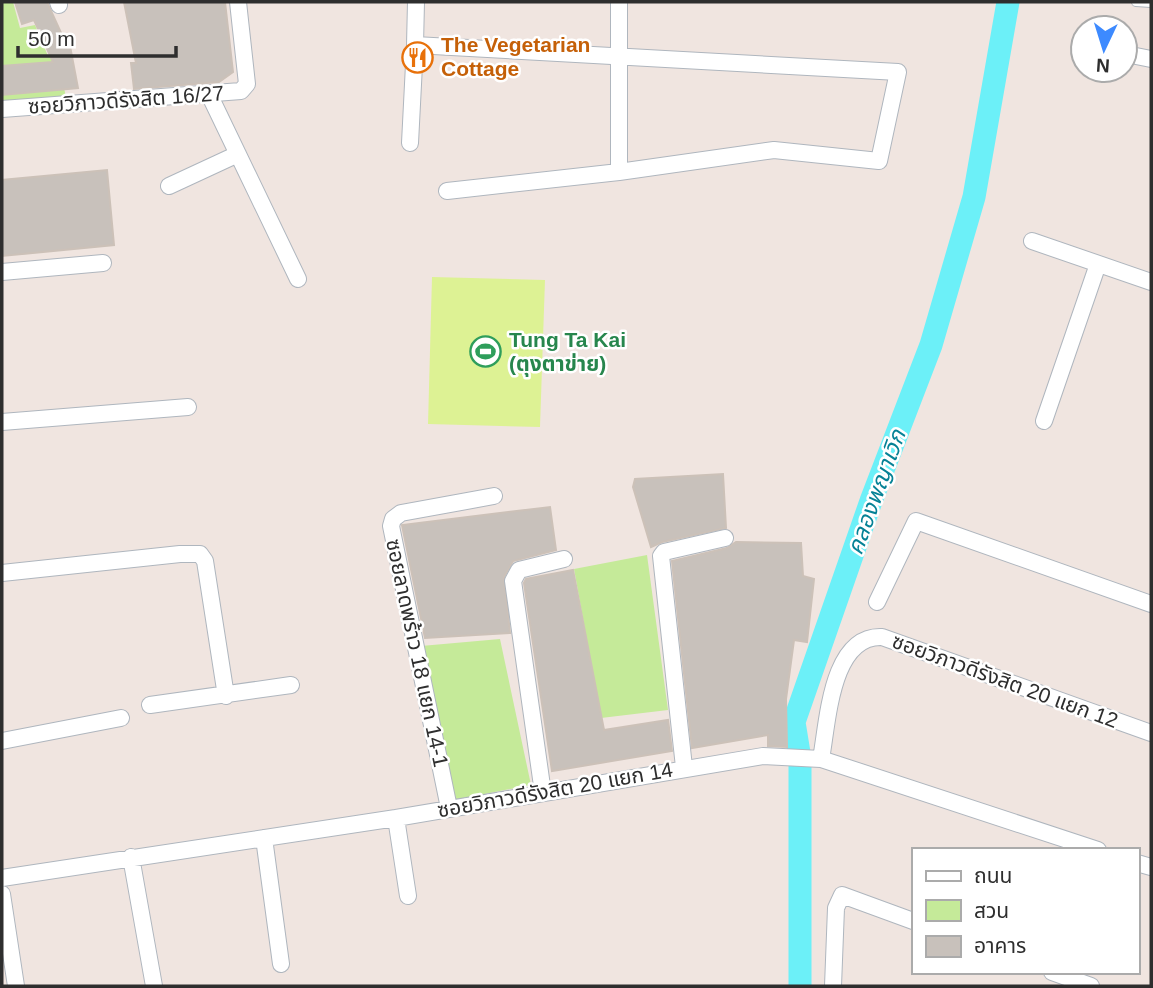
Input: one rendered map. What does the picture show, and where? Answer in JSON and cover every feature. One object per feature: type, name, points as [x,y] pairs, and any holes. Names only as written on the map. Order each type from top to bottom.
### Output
[{"type":"street","name":"ซอยวิภาวดีรังสิต 16/27","points":[[2,109],[209,94],[246,88],[238,2]]},
{"type":"street","points":[[410,144],[416,2]]},
{"type":"street","points":[[618,2],[621,56],[619,172]]},
{"type":"street","points":[[415,45],[898,72],[879,161],[774,150],[619,172],[446,191]]},
{"type":"street","points":[[209,94],[298,279]]},
{"type":"street","points":[[169,186],[238,153]]},
{"type":"street","points":[[1032,241],[1149,282],[1151,264]]},
{"type":"street","points":[[2,272],[103,263]]},
{"type":"street","points":[[1044,421],[1098,264]]},
{"type":"street","points":[[2,422],[188,407]]},
{"type":"street","name":"ซอยลาดพร้าว 18 แยก 14-1","points":[[449,808],[391,526],[393,519],[401,513],[494,496]]},
{"type":"street","points":[[877,602],[916,521],[1151,604]]},
{"type":"street","points":[[684,767],[661,556],[664,552],[725,538]]},
{"type":"street","points":[[2,573],[200,554],[205,561],[226,696]]},
{"type":"street","points":[[543,793],[513,581],[519,570],[564,559]]},
{"type":"street","name":"ซอยวิภาวดีรังสิต 20 แยก 12","points":[[821,759],[840,669],[855,644],[871,637],[882,637],[1151,733]]},
{"type":"street","points":[[150,705],[291,685]]},
{"type":"street","points":[[2,741],[121,718]]},
{"type":"street","name":"ซอยวิภาวดีรังสิต 20 แยก 14","points":[[2,878],[396,818],[684,767],[763,756],[821,759],[1092,848]]},
{"type":"street","points":[[396,818],[408,896]]},
{"type":"street","points":[[264,838],[281,964]]},
{"type":"street","points":[[131,857],[153,986]]},
{"type":"street","points":[[2,894],[16,986]]},
{"type":"street","points":[[833,986],[836,908],[842,895],[912,921]]},
{"type":"street","points":[[1058,974],[1091,986]]},
{"type":"lane","points":[[1136,2],[1151,3]]},
{"type":"green space","points":[[2,2],[13,2],[20,28],[35,25],[48,56],[56,52],[66,97],[2,102]]},
{"type":"green space","name":"Tung Ta Kai (ตุงตาข่าย)","points":[[432,277],[545,280],[540,427],[428,424]]},
{"type":"green space","points":[[647,555],[668,710],[601,718],[574,569]]},
{"type":"green space","points":[[500,639],[531,785],[454,800],[421,646]]},
{"type":"building","points":[[15,2],[47,2],[67,46],[70,46],[78,88],[2,95],[2,66],[53,62],[34,20],[22,24]]},
{"type":"building","points":[[124,2],[225,2],[233,72],[219,82],[134,89],[131,63],[136,63]]},
{"type":"building","points":[[107,170],[114,245],[2,256],[2,180]]},
{"type":"building","points":[[723,474],[726,528],[662,542],[651,547],[633,487],[635,479]]},
{"type":"building","points":[[550,507],[556,550],[513,561],[504,577],[510,633],[425,638],[402,525]]},
{"type":"building","points":[[736,542],[801,543],[803,576],[814,579],[807,642],[794,640],[786,699],[787,747],[768,746],[768,735],[692,748],[672,561],[727,548]]},
{"type":"building","points":[[573,570],[604,730],[668,720],[672,751],[552,771],[524,583],[526,579]]},
{"type":"waterway","name":"คลองพญาเวิก","points":[[800,986],[800,759],[794,722],[871,501],[931,345],[974,197],[1008,2]]},
{"type":"place","name":"The Vegetarian Cottage","points":[[418,57]]},
{"type":"place","name":"Tung Ta Kai (ตุงตาข่าย)","points":[[486,352]]}]
